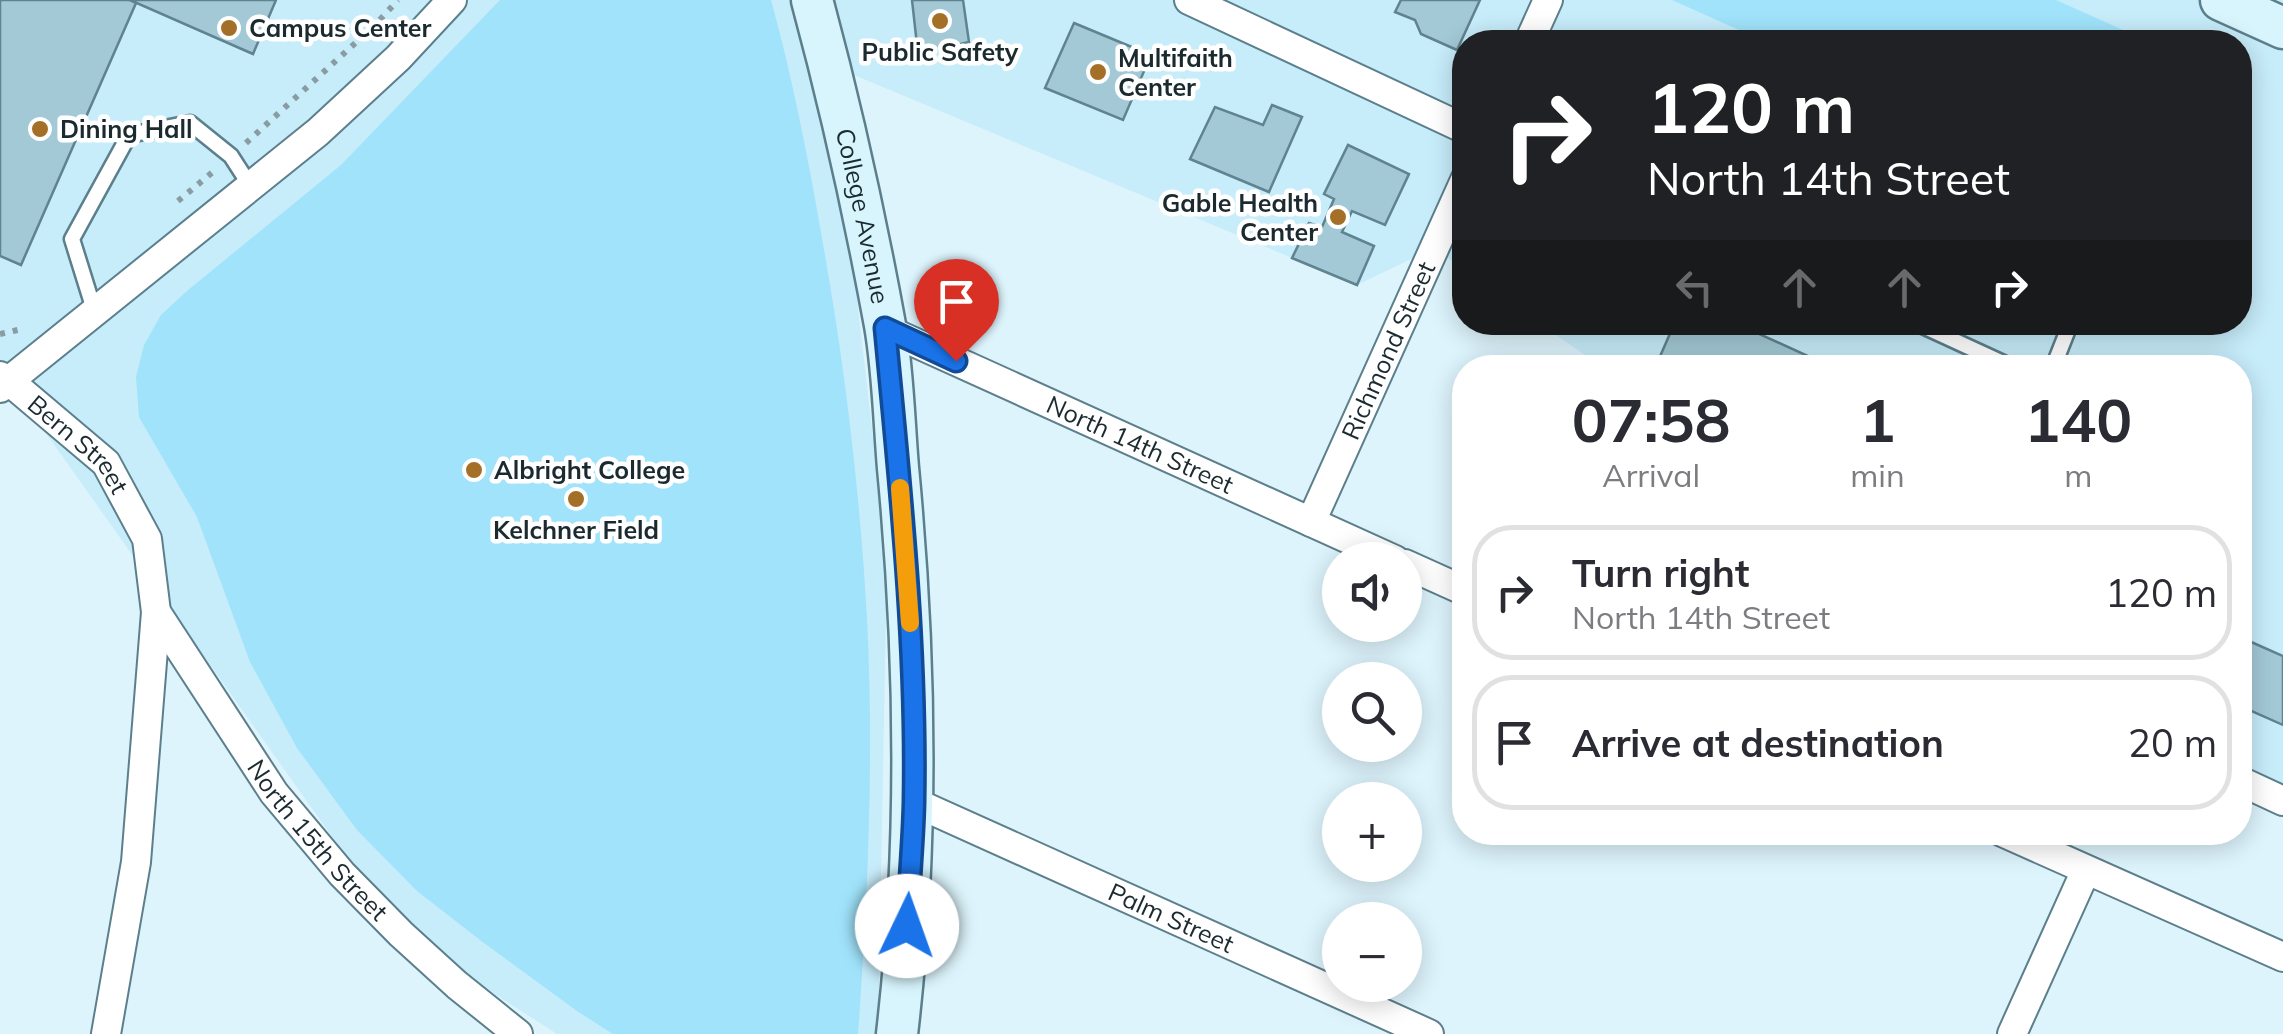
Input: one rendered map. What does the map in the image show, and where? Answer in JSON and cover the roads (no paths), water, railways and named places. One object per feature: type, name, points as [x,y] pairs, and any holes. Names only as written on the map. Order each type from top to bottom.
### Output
[{"type":"street","name":"Bern Street","points":[[106,1034],[136,862],[156,612],[147,539],[106,463],[3,382],[94,314],[318,132],[398,58],[452,0]]},
{"type":"street","name":"College Avenue","points":[[812,0],[838,100],[885,328],[904,527],[914,802],[898,1034]]},
{"type":"street","points":[[1189,0],[1452,123]]},
{"type":"street","points":[[1534,30],[1548,0]]},
{"type":"street","points":[[2221,0],[2283,28]]},
{"type":"street","name":"Richmond Street","points":[[1311,522],[1452,209]]},
{"type":"street","name":"North 14th Street","points":[[885,328],[1356,542]]},
{"type":"street","points":[[1422,572],[1452,585]]},
{"type":"street","name":"North 15th Street","points":[[156,612],[274,793],[342,874],[401,934],[518,1034]]},
{"type":"street","points":[[2252,787],[2283,801]]},
{"type":"street","name":"Palm Street","points":[[914,802],[1429,1034]]},
{"type":"street","points":[[2031,845],[2283,958]]},
{"type":"street","points":[[2012,1034],[2086,870]]},
{"type":"lane","points":[[94,314],[72,239],[129,136],[190,123],[231,156],[251,187]]},
{"type":"lane","points":[[1942,335],[1986,355]]},
{"type":"place","name":"Public Safety","points":[[940,21]]},
{"type":"place","name":"Campus Center","points":[[229,28]]},
{"type":"place","name":"Multifaith Center","points":[[1098,72]]},
{"type":"place","name":"Dining Hall","points":[[40,129]]},
{"type":"place","name":"Gable Health Center","points":[[1338,217]]},
{"type":"place","name":"Albright College","points":[[474,470]]},
{"type":"place","name":"Kelchner Field","points":[[576,499]]}]
